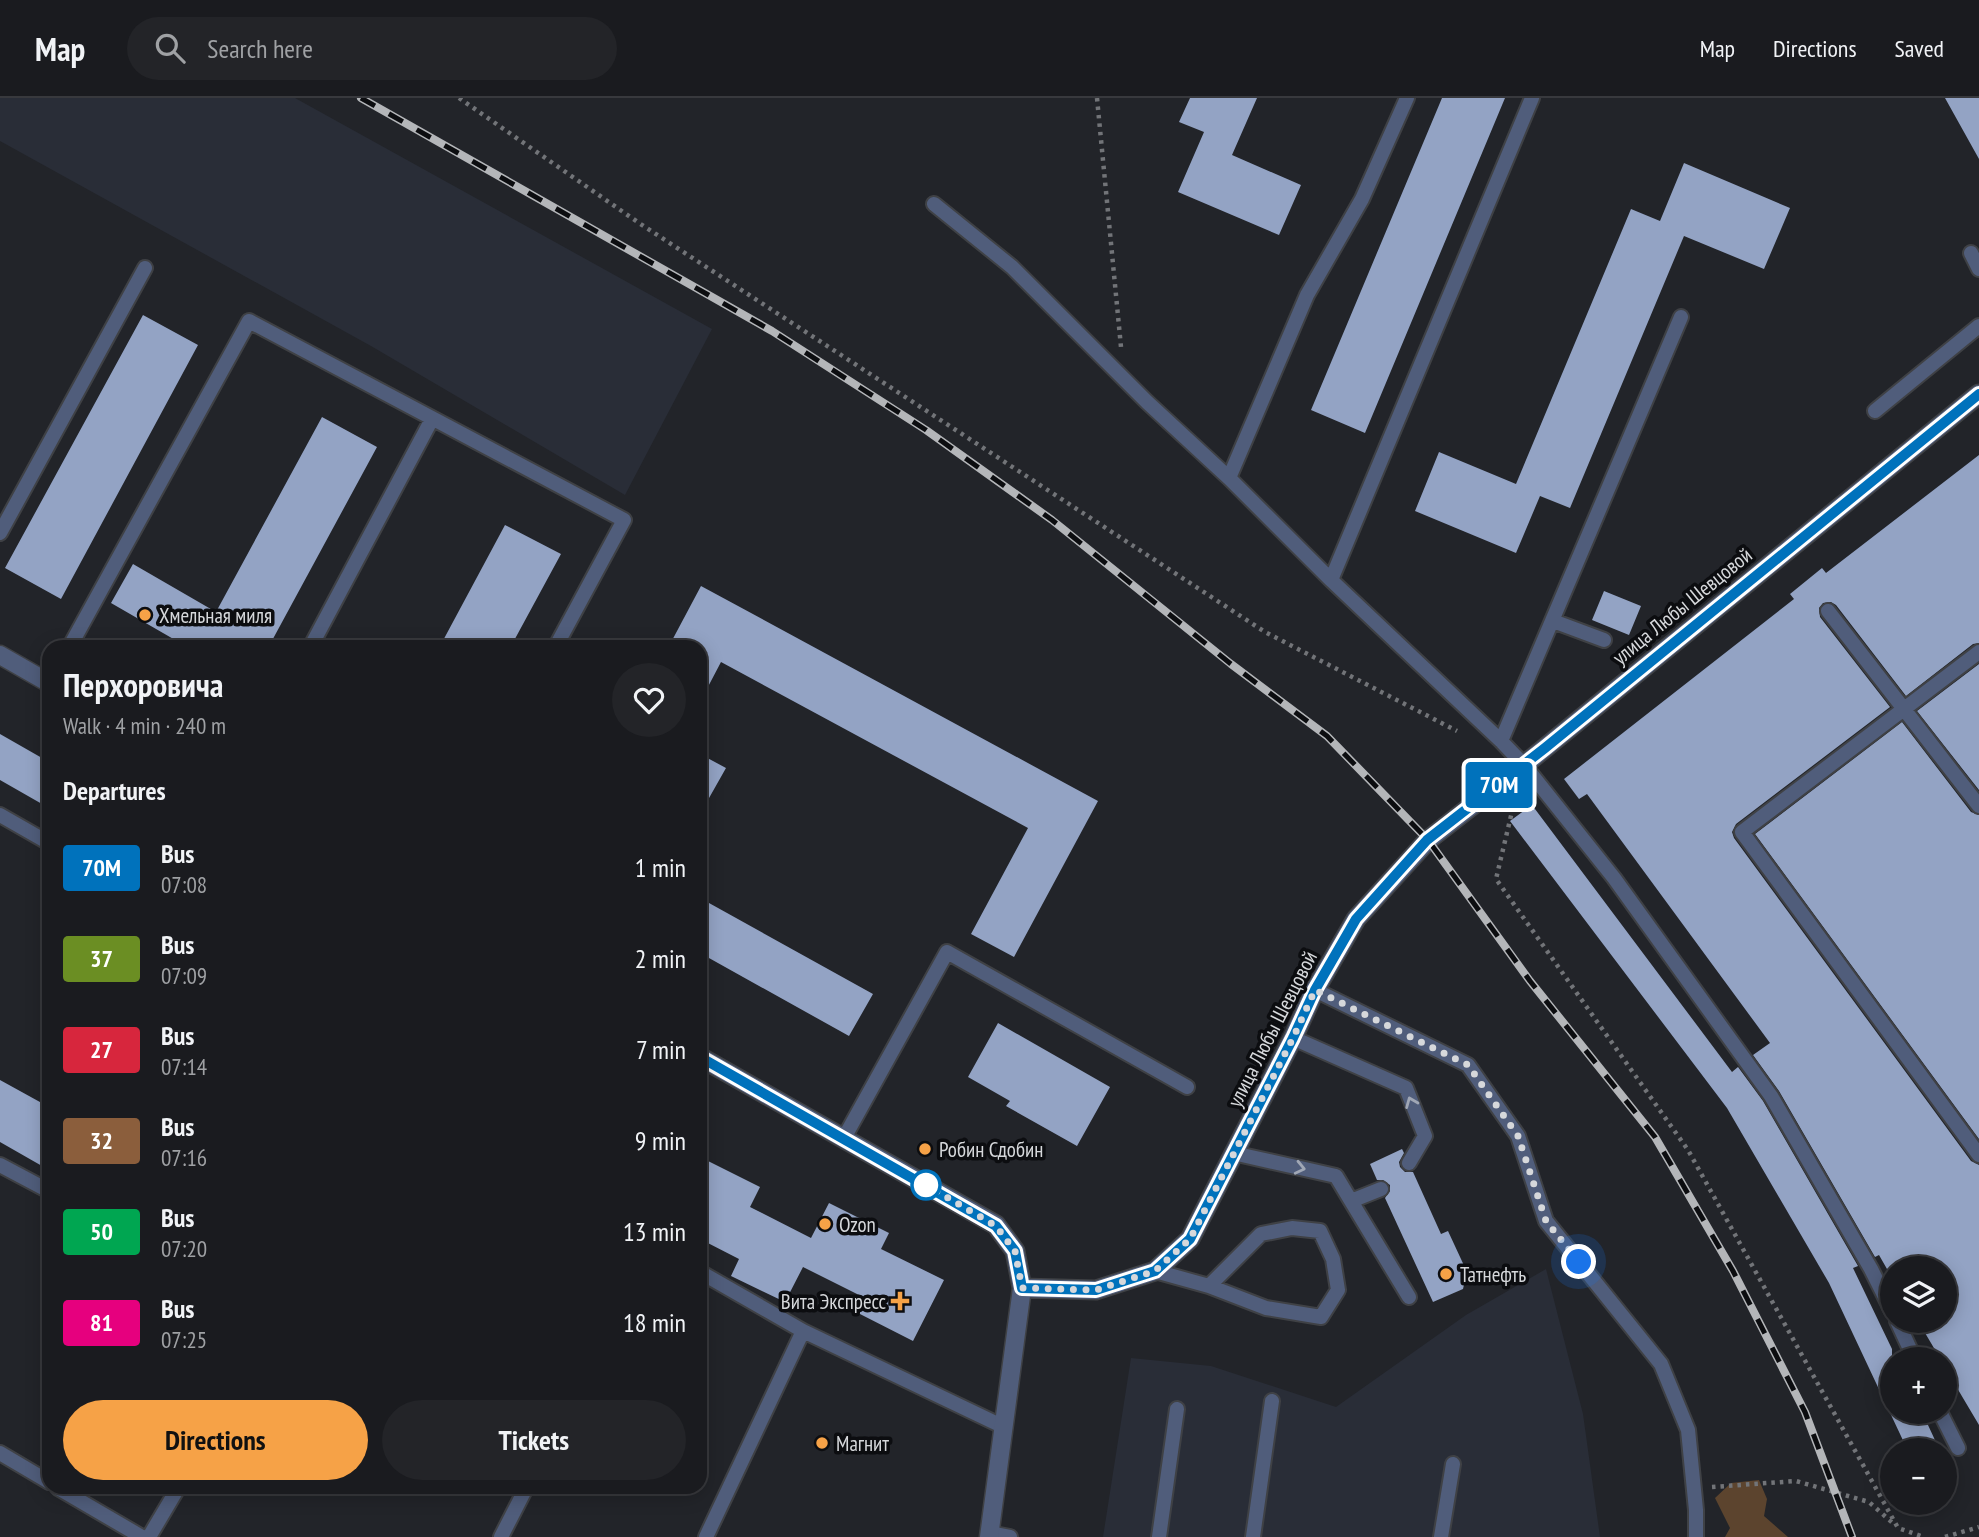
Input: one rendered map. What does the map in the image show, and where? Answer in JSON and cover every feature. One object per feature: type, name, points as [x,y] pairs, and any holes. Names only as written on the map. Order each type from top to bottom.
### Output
[{"type":"street","name":"улица Любы Шевцовой","points":[[1022,1288],[1096,1290],[1155,1271],[1190,1239],[1315,990],[1356,919],[1427,840],[1524,765],[1979,394]]},
{"type":"street","points":[[0,654],[42,679]]},
{"type":"street","points":[[707,1061],[996,1226],[1015,1251],[1022,1288],[989,1535]]},
{"type":"lane","points":[[1229,478],[1307,295],[1362,199],[1407,98]]},
{"type":"lane","points":[[1331,580],[1532,98]]},
{"type":"lane","points":[[934,204],[1012,267],[1524,765],[1614,878],[1771,1096],[1880,1287]]},
{"type":"lane","points":[[1970,253],[1979,269]]},
{"type":"lane","points":[[0,533],[145,268]]},
{"type":"lane","points":[[1502,741],[1682,317]]},
{"type":"lane","points":[[73,640],[248,321],[624,520],[559,640]]},
{"type":"lane","points":[[1875,411],[1979,326]]},
{"type":"lane","points":[[314,640],[432,419]]},
{"type":"lane","points":[[1828,611],[1979,806]]},
{"type":"lane","points":[[1553,621],[1604,640]]},
{"type":"lane","points":[[1979,652],[1742,832],[1979,1155]]},
{"type":"lane","points":[[0,815],[42,839]]},
{"type":"lane","points":[[844,1138],[947,952],[1187,1087]]},
{"type":"lane","points":[[1315,990],[1468,1065],[1518,1136],[1546,1221],[1661,1364],[1688,1430],[1696,1537]]},
{"type":"lane","points":[[1293,1038],[1406,1088],[1425,1136],[1409,1163]]},
{"type":"lane","points":[[1233,1153],[1336,1176],[1409,1297]]},
{"type":"lane","points":[[0,1165],[42,1187]]},
{"type":"lane","points":[[1350,1201],[1381,1189]]},
{"type":"lane","points":[[1155,1271],[1209,1286],[1266,1308],[1321,1318],[1338,1290],[1334,1258],[1320,1231],[1292,1228],[1261,1234],[1209,1286]]},
{"type":"lane","points":[[707,1276],[803,1331],[1004,1427]]},
{"type":"lane","points":[[706,1537],[803,1331]]},
{"type":"lane","points":[[1253,1537],[1272,1401]]},
{"type":"lane","points":[[1159,1537],[1177,1409]]},
{"type":"lane","points":[[1946,1424],[1958,1448]]},
{"type":"lane","points":[[0,1453],[42,1478]]},
{"type":"lane","points":[[1441,1537],[1453,1464]]},
{"type":"lane","points":[[68,1494],[142,1537]]},
{"type":"lane","points":[[149,1537],[174,1494]]},
{"type":"lane","points":[[501,1537],[523,1494]]},
{"type":"lane","points":[[989,1535],[1010,1537]]},
{"type":"path","points":[[459,98],[639,223],[1265,632],[1462,734]]},
{"type":"path","points":[[1097,98],[1125,379]]},
{"type":"path","points":[[1524,765],[1496,879],[1688,1150],[1898,1528]]},
{"type":"path","points":[[1694,1488],[1796,1482],[1869,1502],[1898,1528],[1924,1537]]},
{"type":"path","points":[[1945,1537],[1979,1527]]},
{"type":"shaded area","points":[[0,98],[295,98],[712,329],[625,495],[371,346],[0,141]]},
{"type":"shaded area","points":[[1546,1269],[1583,1414],[1600,1537],[1103,1537],[1131,1358],[1211,1366],[1336,1407],[1466,1315]]},
{"type":"shaded area","points":[[1759,1480],[1767,1499],[1764,1516],[1788,1537],[1725,1537],[1730,1528],[1715,1498],[1731,1483]]},
{"type":"building","points":[[1190,98],[1257,98],[1232,155],[1301,185],[1279,235],[1178,192],[1204,132],[1179,122]]},
{"type":"building","points":[[1442,98],[1505,98],[1365,433],[1311,410]]},
{"type":"building","points":[[1945,98],[1979,98],[1979,159]]},
{"type":"building","points":[[1684,163],[1790,208],[1764,269],[1684,236],[1570,508],[1540,496],[1516,553],[1415,511],[1439,452],[1516,484],[1631,209],[1660,221]]},
{"type":"building","points":[[143,315],[198,345],[61,599],[5,568]]},
{"type":"building","points":[[322,417],[377,447],[272,640],[175,640],[111,603],[133,564],[216,612]]},
{"type":"building","points":[[1979,455],[1979,643],[1973,644],[1906,696],[1836,605],[1831,602],[1823,603],[1819,608],[1820,617],[1890,707],[1736,824],[1732,832],[1971,1161],[1979,1165],[1979,1425],[1957,1388],[1957,1347],[1933,1347],[1925,1333],[1957,1333],[1957,1256],[1875,1257],[1779,1091],[1753,1055],[1770,1043],[1587,794],[1579,799],[1564,779],[1794,599],[1790,594],[1822,568],[1826,573]]},
{"type":"building","points":[[505,525],[561,554],[514,640],[443,640]]},
{"type":"building","points":[[701,586],[1098,801],[1014,957],[971,934],[1028,828],[721,662],[707,689],[707,640],[672,640]]},
{"type":"building","points":[[1604,591],[1641,606],[1629,635],[1592,620]]},
{"type":"building","points":[[1979,664],[1979,790],[1917,711]]},
{"type":"building","points":[[1902,722],[1971,812],[1979,815],[1979,1139],[1755,834]]},
{"type":"building","points":[[0,734],[42,758],[42,804],[0,780]]},
{"type":"building","points":[[707,758],[726,768],[707,802]]},
{"type":"building","points":[[1532,805],[1732,1072],[1738,1067],[1763,1101],[1858,1266],[1853,1268],[1880,1324],[1880,1333],[1884,1333],[1891,1347],[1880,1347],[1880,1391],[1829,1283],[1727,1108],[1510,821]]},
{"type":"building","points":[[707,902],[873,994],[849,1036],[707,957]]},
{"type":"building","points":[[998,1023],[1110,1087],[1077,1146],[1006,1106],[1010,1101],[968,1077]]},
{"type":"building","points":[[0,1080],[42,1103],[42,1166],[0,1142]]},
{"type":"building","points":[[1402,1149],[1404,1153],[1399,1162],[1400,1167],[1405,1172],[1413,1172],[1441,1234],[1448,1231],[1467,1272],[1463,1289],[1433,1302],[1385,1198],[1390,1191],[1390,1185],[1383,1180],[1377,1180],[1370,1164]]},
{"type":"building","points":[[707,1160],[760,1187],[750,1207],[811,1238],[829,1203],[889,1233],[881,1249],[944,1280],[913,1341],[858,1313],[865,1298],[803,1267],[785,1302],[731,1276],[739,1259],[707,1243]]},
{"type":"building","points":[[1895,1424],[1928,1424],[1934,1438],[1902,1438]]},
{"type":"railway","points":[[361,98],[772,331],[926,430],[1052,520],[1231,664],[1327,736],[1428,840],[1530,981],[1655,1137],[1733,1271],[1805,1412],[1852,1537]]},
{"type":"bus line","name":"70М","points":[[707,1061],[996,1226],[1015,1251],[1022,1288],[1096,1290],[1155,1271],[1190,1239],[1315,990],[1356,919],[1427,840],[1545,748],[1979,394]]},
{"type":"place","name":"Хмельная миля","points":[[145,615]]},
{"type":"place","name":"Робин Сдобин","points":[[925,1149]]},
{"type":"place","name":"Ozon","points":[[825,1224]]},
{"type":"place","name":"Татнефть","points":[[1446,1274]]},
{"type":"place","name":"Вита Экспресс","points":[[900,1301]]},
{"type":"place","name":"Магнит","points":[[822,1443]]},
{"type":"route","points":[[926,1185],[996,1226],[1015,1251],[1022,1288],[1096,1290],[1155,1271],[1190,1239],[1315,990],[1468,1065],[1518,1136],[1546,1221],[1579,1262]]}]
